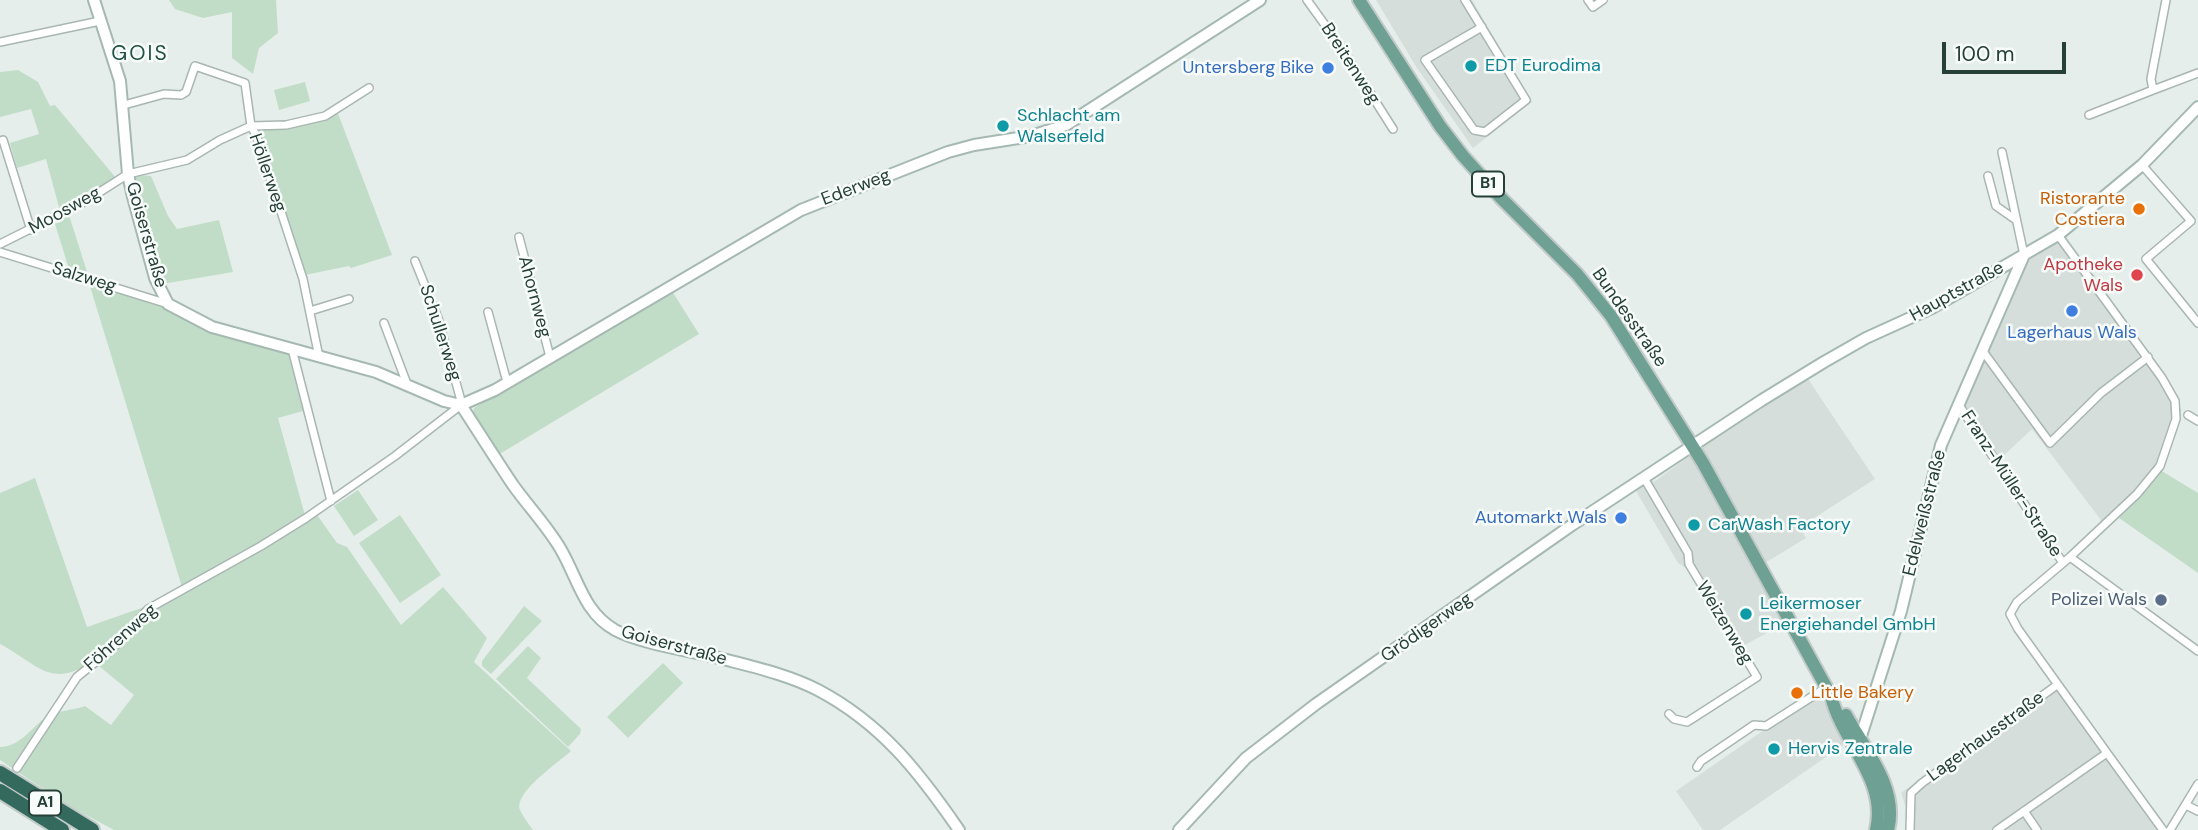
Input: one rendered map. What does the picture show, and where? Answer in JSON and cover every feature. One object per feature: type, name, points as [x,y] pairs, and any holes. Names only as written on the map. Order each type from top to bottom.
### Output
[{"type":"highway","name":"A1","points":[[0,774],[92,830]]},
{"type":"highway","name":"A1","points":[[0,791],[62,830]]},
{"type":"main road","name":"Bundesstraße","points":[[1359,0],[1440,126],[1463,156],[1577,274],[1605,307],[1692,445],[1829,691],[1860,739],[1888,792],[1891,814],[1888,830]]},
{"type":"main road","name":"Bundesstraße","points":[[1829,691],[1836,713],[1875,789],[1879,808],[1876,830]]},
{"type":"street","name":"Goiserstraße","points":[[94,0],[120,81],[128,174],[155,278],[168,304],[212,327],[376,372],[444,401],[461,405],[513,484],[560,548],[586,603],[601,620],[617,631],[771,671],[817,690],[860,716],[893,744],[929,786],[959,830]]},
{"type":"street","name":"Ederweg","points":[[461,405],[480,398],[801,210],[948,152],[1031,136],[1066,125],[1259,0]]},
{"type":"street","name":"Breitenweg","points":[[1307,0],[1341,47],[1393,129]]},
{"type":"street","points":[[1465,0],[1482,27],[1526,100],[1485,132],[1474,130],[1425,60],[1482,27]]},
{"type":"street","points":[[1588,0],[1593,7],[1603,0]]},
{"type":"street","points":[[2153,90],[2151,79],[2166,0]]},
{"type":"street","points":[[0,42],[100,21]]},
{"type":"street","name":"Höllerweg","points":[[124,105],[164,94],[181,95],[186,92],[195,66],[245,83],[251,126],[303,279],[319,356]]},
{"type":"street","points":[[2089,115],[2198,73]]},
{"type":"street","points":[[251,126],[286,125],[325,116],[369,88]]},
{"type":"street","name":"Hauptstraße","points":[[1692,445],[1824,362],[1866,338],[1932,308],[2058,235],[2142,165],[2198,107]]},
{"type":"street","name":"Moosweg","points":[[0,244],[84,202],[128,174],[187,160],[220,140],[251,126]]},
{"type":"street","points":[[3,140],[31,230]]},
{"type":"street","points":[[2003,152],[2024,255]]},
{"type":"street","points":[[2142,165],[2191,221],[2146,259],[2198,323]]},
{"type":"street","points":[[1988,176],[1996,206],[2017,219]]},
{"type":"street","name":"Lagerhausstraße","points":[[2058,235],[2170,390],[2176,407],[2176,419],[2160,466],[2124,508],[2017,602],[2010,614],[2057,685],[2164,830]]},
{"type":"street","name":"Ahornweg","points":[[519,237],[550,357]]},
{"type":"street","name":"Salzweg","points":[[0,252],[168,304]]},
{"type":"street","name":"Edelweißstraße","points":[[1860,739],[1902,606],[1934,468],[2024,255]]},
{"type":"street","name":"Schullerweg","points":[[415,261],[438,318],[461,405]]},
{"type":"street","points":[[310,311],[349,299]]},
{"type":"street","points":[[488,312],[507,382]]},
{"type":"street","points":[[384,323],[407,384]]},
{"type":"street","points":[[292,349],[331,500]]},
{"type":"street","points":[[1982,350],[2050,443],[2101,393],[2148,357]]},
{"type":"street","name":"Föhrenweg","points":[[17,768],[77,678],[114,647],[148,609],[261,546],[395,456],[461,405]]},
{"type":"street","name":"Franz-Müller-Straße","points":[[1959,405],[2063,563]]},
{"type":"street","points":[[2188,415],[2198,421]]},
{"type":"street","name":"Grödigerweg","points":[[1179,830],[1246,758],[1316,704],[1572,525],[1692,445]]},
{"type":"street","name":"Weizenweg","points":[[1644,478],[1688,554],[1689,564],[1757,677],[1687,722],[1674,719],[1669,714]]},
{"type":"street","points":[[2070,557],[2198,651]]},
{"type":"street","name":"Lagerhausstraße","points":[[1910,830],[1911,793],[2057,685]]},
{"type":"street","points":[[1698,767],[1701,761],[1754,725],[1766,726],[1829,691]]},
{"type":"street","points":[[1997,830],[2107,753]]},
{"type":"street","points":[[2170,830],[2198,784]]},
{"type":"street","points":[[2186,804],[2198,811]]},
{"type":"street","points":[[2024,811],[2037,830]]},
{"type":"shaded area","points":[[1376,0],[1472,0],[1532,102],[1473,148],[1417,68]]},
{"type":"shaded area","points":[[2058,226],[2164,373],[2177,395],[2181,410],[2176,435],[2160,470],[2147,489],[2107,528],[2032,429],[2000,459],[1963,404],[2016,283],[2031,257],[2031,246]]},
{"type":"shaded area","points":[[1806,376],[1875,479],[1800,527],[1806,538],[1755,569],[1785,620],[1743,646],[1731,644],[1686,568],[1678,563],[1636,491],[1647,482],[1655,481]]},
{"type":"shaded area","points":[[2052,684],[2160,830],[1914,830],[1901,793]]},
{"type":"shaded area","name":"Hervis Zentrale","points":[[1819,692],[1845,744],[1720,830],[1703,830],[1676,791]]},
{"type":"green space","points":[[169,0],[276,0],[278,33],[259,48],[253,74],[232,58],[232,12],[203,18],[175,9]]},
{"type":"green space","points":[[18,70],[38,82],[50,106],[55,105],[116,178],[60,211],[46,159],[17,168],[10,143],[39,134],[31,109],[0,117],[0,72]]},
{"type":"green space","points":[[305,82],[310,101],[279,110],[274,90]]},
{"type":"green space","points":[[337,111],[392,255],[351,268],[349,266],[300,276],[256,129]]},
{"type":"green space","points":[[139,175],[151,176],[168,216],[177,229],[219,220],[233,272],[162,284],[134,179]]},
{"type":"green space","points":[[69,215],[88,275],[69,269],[55,224]]},
{"type":"green space","points":[[89,283],[167,309],[207,330],[288,353],[303,411],[278,418],[306,519],[315,512],[337,543],[347,547],[401,625],[443,587],[487,638],[474,662],[571,751],[538,778],[520,803],[520,810],[533,830],[114,830],[69,806],[0,760],[0,747],[14,744],[49,715],[85,706],[111,725],[134,695],[93,661],[78,669],[55,674],[35,666],[0,644],[0,493],[35,478],[87,627],[147,606],[182,587]]},
{"type":"green space","points":[[672,291],[699,334],[498,455],[472,417],[474,408],[554,358]]},
{"type":"green space","points":[[2160,470],[2198,493],[2198,573],[2119,518],[2147,489]]},
{"type":"green space","points":[[358,490],[378,520],[354,536],[334,506]]},
{"type":"green space","points":[[400,515],[441,575],[400,603],[359,543]]},
{"type":"green space","points":[[524,606],[542,621],[491,674],[482,666],[482,661]]},
{"type":"green space","points":[[528,646],[541,658],[527,678],[581,729],[580,734],[568,747],[496,679]]},
{"type":"green space","points":[[663,663],[683,683],[628,738],[607,717]]},
{"type":"place","name":"EDT Eurodima","points":[[1471,66]]},
{"type":"place","name":"Untersberg Bike","points":[[1328,68]]},
{"type":"place","name":"Schlacht am Walserfeld","points":[[1003,126]]},
{"type":"place","name":"Ristorante Costiera","points":[[2139,209]]},
{"type":"place","name":"Apotheke Wals","points":[[2137,275]]},
{"type":"place","name":"Lagerhaus Wals","points":[[2072,311]]},
{"type":"place","name":"Automarkt Wals","points":[[1621,518]]},
{"type":"place","name":"CarWash Factory","points":[[1694,525]]},
{"type":"place","name":"Polizei Wals","points":[[2161,600]]},
{"type":"place","name":"Leikermoser Energiehandel GmbH","points":[[1746,614]]},
{"type":"place","name":"Little Bakery","points":[[1797,693]]},
{"type":"place","name":"Hervis Zentrale","points":[[1774,749]]},
{"type":"district","name":"GOIS","points":[[140,54]]}]
